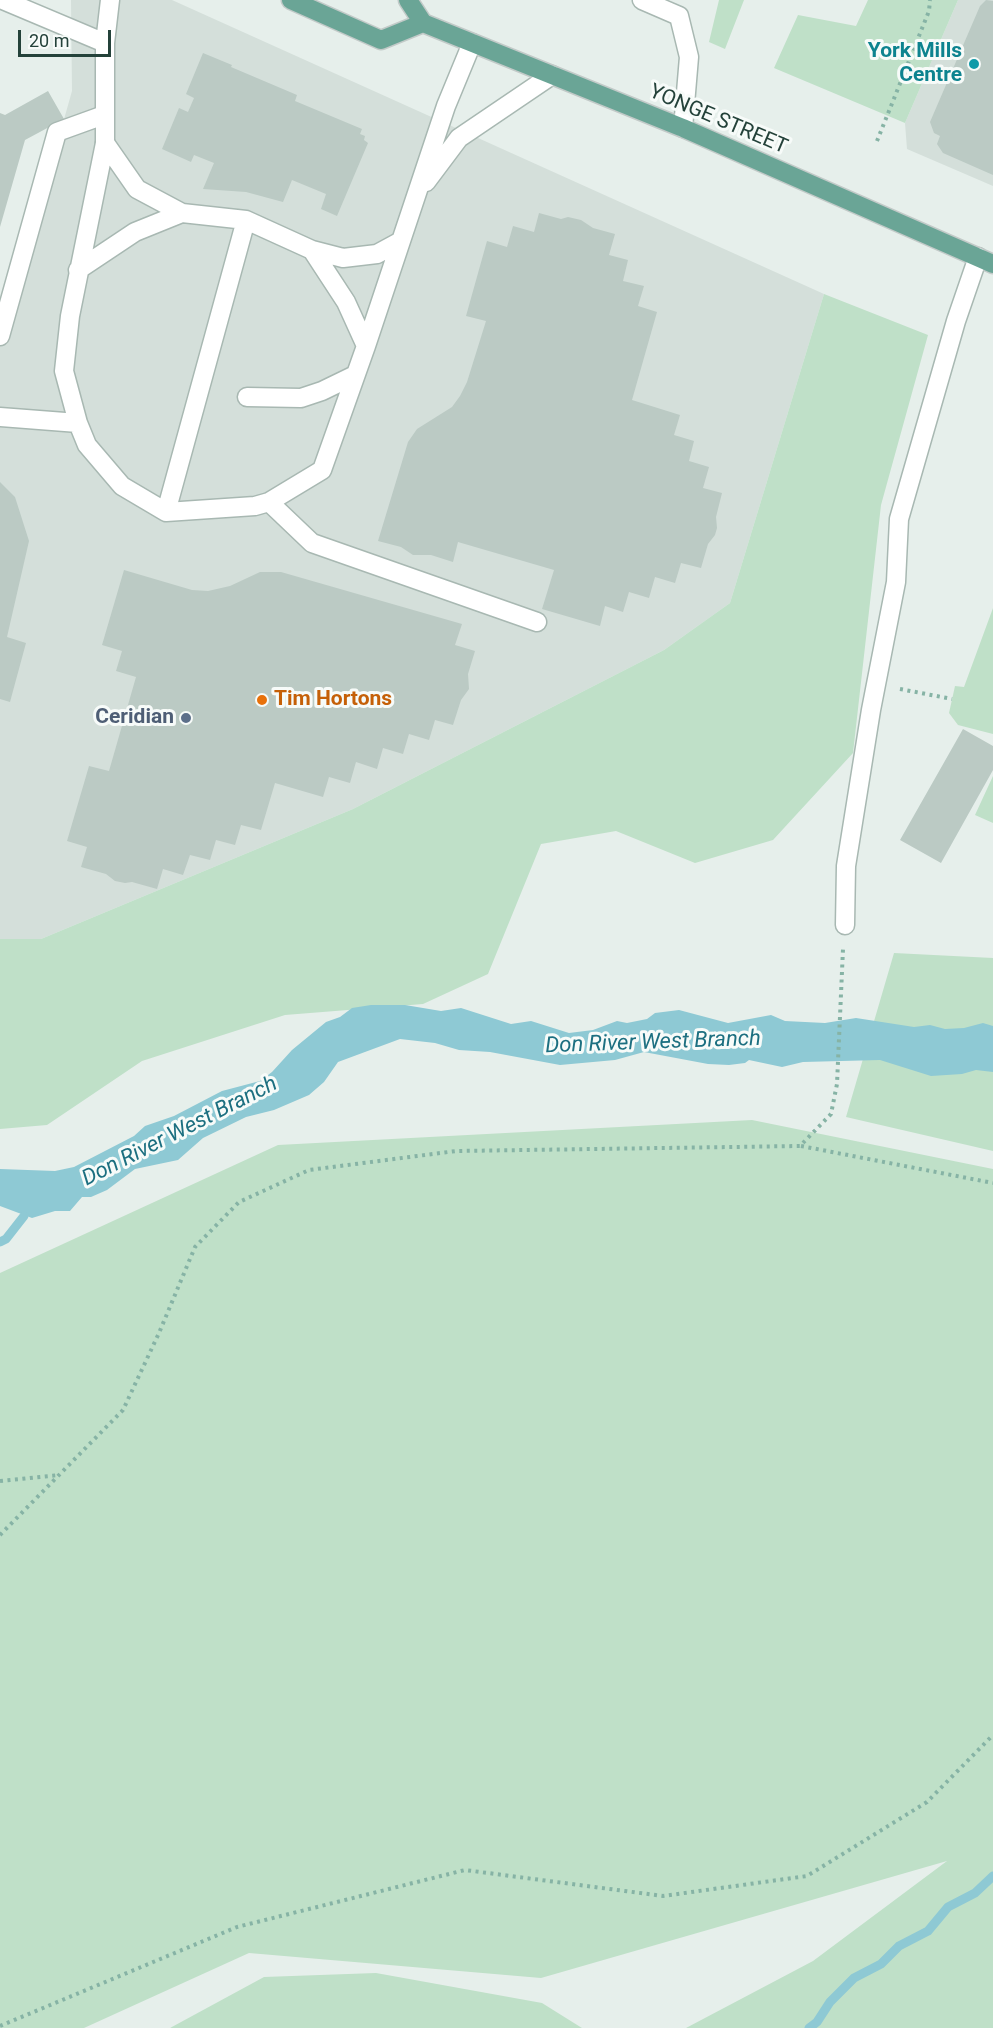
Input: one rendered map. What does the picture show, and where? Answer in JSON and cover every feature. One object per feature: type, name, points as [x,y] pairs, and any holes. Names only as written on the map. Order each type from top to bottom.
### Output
[{"type":"main road","points":[[291,0],[381,40],[423,23],[408,0]]},
{"type":"main road","name":"YONGE STREET","points":[[423,23],[683,128],[985,260]]},
{"type":"street","points":[[3,0],[105,43]]},
{"type":"street","points":[[110,0],[105,43],[105,143],[78,270],[64,371],[78,423],[87,445],[122,486],[166,512],[255,506],[269,502],[322,470],[446,106],[472,43]]},
{"type":"street","points":[[642,0],[679,16],[689,57],[683,128]]},
{"type":"street","points":[[416,196],[459,138],[552,75]]},
{"type":"street","points":[[0,336],[57,132],[104,115]]},
{"type":"street","points":[[105,143],[137,189],[182,213],[246,220],[312,250],[343,258],[377,254],[401,241]]},
{"type":"street","points":[[78,270],[135,232],[182,213]]},
{"type":"street","points":[[166,512],[246,220]]},
{"type":"street","points":[[312,250],[346,302],[366,346]]},
{"type":"street","points":[[845,925],[846,866],[871,711],[896,582],[899,519],[956,321],[985,260]]},
{"type":"street","points":[[247,397],[301,398],[322,392],[355,375]]},
{"type":"street","points":[[0,417],[78,423]]},
{"type":"street","points":[[269,502],[312,543],[537,622]]},
{"type":"path","points":[[877,141],[929,11],[930,0]]},
{"type":"path","points":[[914,692],[952,699]]},
{"type":"path","points":[[800,1146],[831,1114],[837,1084],[845,925]]},
{"type":"path","points":[[0,1535],[123,1410],[159,1333],[195,1247],[239,1202],[309,1170],[456,1151],[800,1146],[993,1183]]},
{"type":"path","points":[[0,1481],[59,1475]]},
{"type":"path","points":[[0,2026],[237,1927],[465,1870],[663,1896],[807,1876],[927,1802],[993,1735]]},
{"type":"shaded area","points":[[71,0],[172,0],[824,294],[730,603],[664,650],[353,809],[41,939],[0,939],[0,346],[72,91]]},
{"type":"shaded area","points":[[958,0],[993,0],[993,186],[907,149],[905,123]]},
{"type":"green space","points":[[719,0],[744,0],[725,49],[709,42]]},
{"type":"green space","points":[[868,0],[958,0],[905,123],[774,68],[798,15],[856,26]]},
{"type":"green space","points":[[824,294],[928,335],[881,505],[853,753],[773,840],[695,863],[616,831],[541,844],[488,974],[423,1004],[285,1015],[142,1061],[47,1125],[0,1129],[0,939],[41,939],[353,809],[664,650],[730,603]]},
{"type":"green space","points":[[993,608],[993,734],[958,725],[949,713],[955,686],[964,687]]},
{"type":"green space","points":[[993,776],[993,823],[975,815]]},
{"type":"green space","points":[[894,953],[993,958],[993,1151],[846,1117]]},
{"type":"green space","points":[[752,1120],[993,1169],[993,2028],[686,2028],[813,1961],[947,1861],[541,1978],[249,1953],[84,2028],[0,2028],[0,1273],[278,1145]]},
{"type":"green space","points":[[376,1973],[542,2003],[582,2028],[170,2028],[264,1977]]},
{"type":"water","name":"Don River West Branch","points":[[371,1005],[405,1005],[441,1011],[461,1008],[511,1024],[531,1021],[569,1033],[593,1030],[617,1021],[627,1023],[647,1019],[655,1013],[679,1010],[728,1023],[771,1015],[785,1021],[825,1023],[856,1018],[914,1027],[930,1025],[945,1029],[964,1028],[983,1023],[993,1026],[993,1072],[976,1070],[962,1074],[931,1076],[880,1060],[803,1062],[782,1067],[749,1060],[745,1063],[729,1065],[708,1064],[644,1052],[615,1060],[560,1065],[400,1039],[338,1062],[324,1082],[309,1095],[274,1110],[246,1117],[203,1138],[178,1160],[135,1169],[107,1190],[91,1197],[82,1197],[70,1211],[55,1211],[32,1218],[0,1206],[0,1169],[55,1171],[74,1167],[134,1136],[145,1126],[174,1116],[222,1091],[260,1081],[326,1022],[340,1017],[352,1008]]},
{"type":"building","name":"York Mills Centre","points":[[986,0],[993,1],[993,175],[943,153],[937,144],[940,136],[934,133],[930,122],[980,6]]},
{"type":"building","points":[[203,53],[297,95],[295,101],[362,129],[360,134],[365,136],[364,140],[368,143],[337,216],[321,209],[326,194],[292,180],[283,202],[246,192],[203,189],[214,163],[194,155],[191,162],[162,149],[179,108],[188,112],[194,98],[186,94]]},
{"type":"building","points":[[48,91],[64,119],[25,140],[0,227],[0,113],[5,115]]},
{"type":"building","points":[[539,213],[561,219],[568,217],[581,220],[593,228],[615,234],[609,255],[628,260],[623,281],[644,286],[638,306],[657,312],[632,400],[680,415],[674,435],[694,441],[689,461],[709,467],[703,488],[722,493],[716,517],[717,528],[708,544],[701,568],[681,563],[675,583],[655,577],[649,598],[629,592],[623,612],[605,606],[600,626],[542,609],[554,570],[458,542],[453,562],[431,555],[413,555],[401,547],[378,541],[408,442],[417,429],[452,407],[467,382],[486,321],[466,316],[487,241],[507,247],[513,226],[534,232]]},
{"type":"building","points":[[0,482],[15,497],[29,541],[7,637],[26,643],[10,702],[0,699]]},
{"type":"building","points":[[124,570],[192,590],[208,591],[230,586],[260,572],[281,572],[462,624],[455,645],[475,651],[468,674],[469,689],[461,700],[453,725],[435,720],[429,740],[409,734],[403,754],[383,748],[377,769],[356,762],[350,783],[329,777],[323,797],[275,783],[261,830],[241,825],[235,845],[216,840],[210,860],[190,855],[183,875],[163,869],[157,889],[132,882],[115,881],[106,874],[81,867],[87,847],[67,841],[89,766],[109,771],[136,677],[116,671],[122,651],[102,645]]},
{"type":"building","points":[[963,729],[993,746],[993,770],[941,863],[900,840]]},
{"type":"waterway","points":[[0,1242],[6,1239],[24,1216]]},
{"type":"waterway","points":[[809,2028],[817,2022],[830,2002],[854,1978],[881,1964],[899,1946],[928,1931],[948,1907],[975,1893],[993,1876]]},
{"type":"place","name":"York Mills Centre","points":[[974,64]]},
{"type":"place","name":"Tim Hortons","points":[[262,700]]},
{"type":"place","name":"Ceridian","points":[[186,718]]}]
